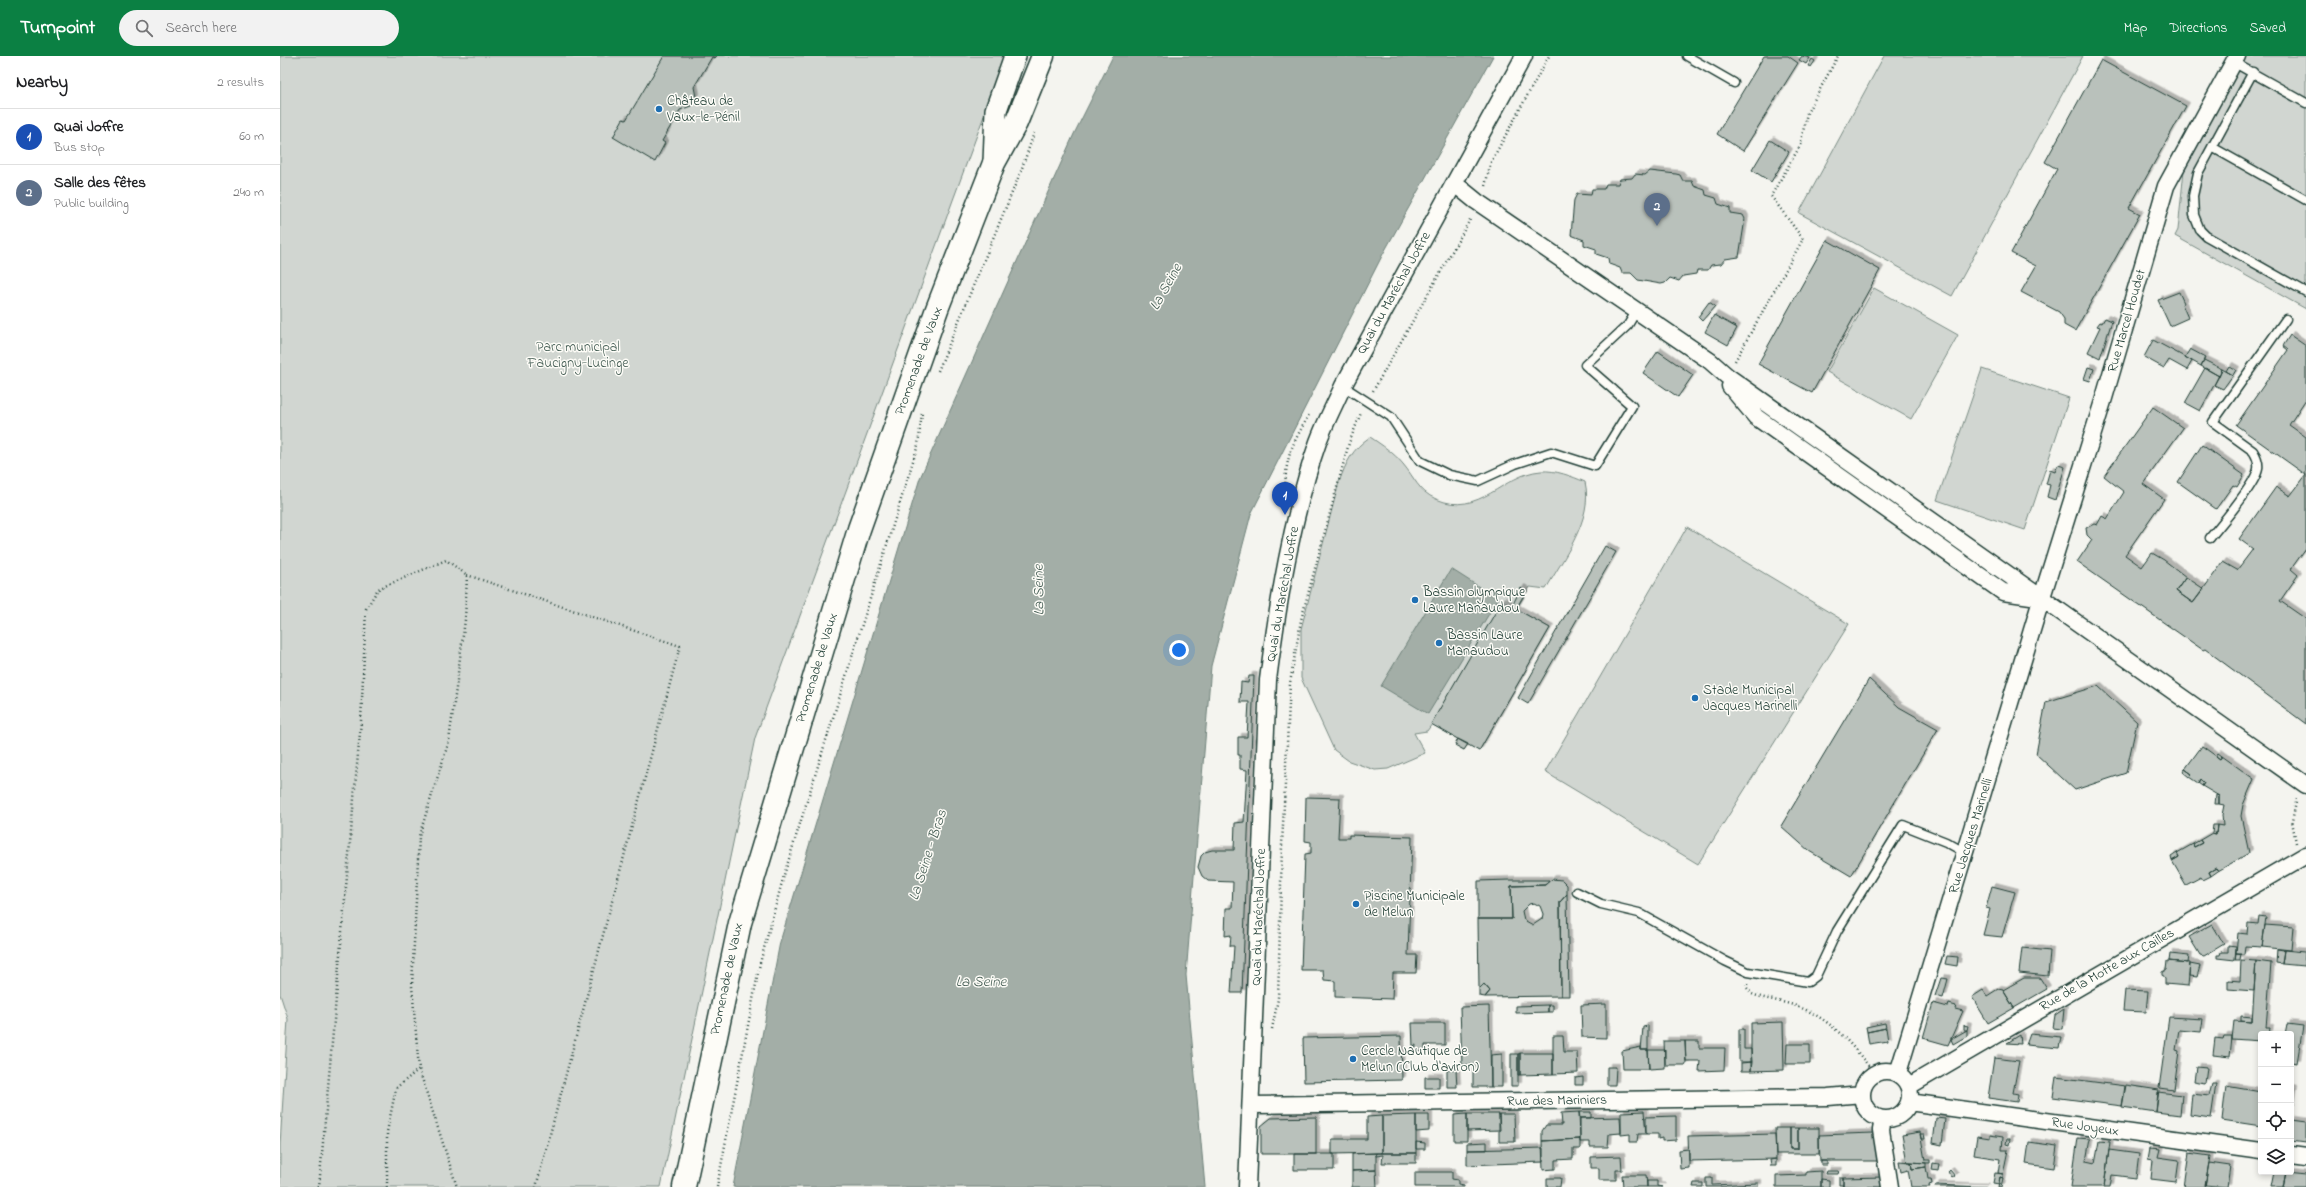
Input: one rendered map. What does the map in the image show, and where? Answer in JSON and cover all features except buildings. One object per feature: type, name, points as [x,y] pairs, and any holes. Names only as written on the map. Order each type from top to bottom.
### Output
[{"type":"main road","name":"Promenade de Vaux","points":[[684,1187],[726,982],[740,922],[862,522],[934,316],[994,163],[1016,123],[1044,56]]},
{"type":"street","points":[[994,163],[996,110],[1015,56]]},
{"type":"street","name":"Quai du Maréchal Joffre","points":[[1247,1187],[1268,680],[1273,640],[1300,499],[1318,440],[1343,386],[1524,56]]},
{"type":"street","name":"Rue Marcel Houdet","points":[[2042,598],[2104,398],[2166,186],[2235,59]]},
{"type":"street","points":[[1455,184],[1476,201],[1710,361],[1727,376],[2305,785]]},
{"type":"street","points":[[1710,361],[1756,417],[2003,592],[2042,598]]},
{"type":"street","name":"Rue Jacques Marinelli","points":[[1898,1074],[2042,598]]},
{"type":"street","name":"Rue de la Motte aux Cailles","points":[[1909,1086],[2304,856]]},
{"type":"street","points":[[1883,1070],[1898,1074],[1909,1086],[1909,1102],[1900,1115],[1883,1119],[1873,1115],[1867,1110],[1862,1094],[1867,1080],[1874,1073],[1883,1070]]},
{"type":"street","name":"Rue des Mariniers","points":[[1251,1105],[1828,1097],[1862,1094]]},
{"type":"street","name":"Rue Joyeux","points":[[1909,1102],[2258,1151]]},
{"type":"street","points":[[1883,1119],[1881,1130],[1890,1187]]},
{"type":"street","points":[[2294,1155],[2306,1157]]},
{"type":"lane","points":[[1687,56],[1734,83]]},
{"type":"lane","points":[[2235,59],[2253,72],[2306,103]]},
{"type":"lane","points":[[2253,72],[2198,173],[2193,196],[2194,215],[2200,230],[2206,236],[2306,292]]},
{"type":"lane","points":[[2212,147],[2306,200]]},
{"type":"lane","points":[[1343,386],[1391,417],[1420,462],[1449,475],[1478,481],[1516,464],[1551,452],[1595,466],[1632,406],[1585,365],[1628,325],[1637,310]]},
{"type":"lane","points":[[2210,538],[2254,478],[2258,463],[2258,458],[2253,451],[2213,422],[2286,319]]},
{"type":"lane","points":[[1577,892],[1601,904],[1639,913],[1725,961],[1748,972],[1808,982],[1816,976],[1837,931],[1903,825],[1946,842],[1966,853]]},
{"type":"path","points":[[1253,1044],[1269,1044],[1278,999],[1282,845],[1290,683],[1301,620],[1349,443],[1366,402],[1470,219],[1476,201],[1483,192],[1491,162],[1549,56]]},
{"type":"path","points":[[1727,376],[1803,239],[1771,196],[1800,146],[1808,113],[1838,56]]},
{"type":"path","points":[[935,377],[1018,178],[1036,128]]},
{"type":"path","points":[[717,1187],[760,963],[787,868],[918,445],[923,406]]},
{"type":"path","points":[[319,1187],[361,721],[366,609],[378,589],[446,560],[467,575],[680,646],[536,1187]]},
{"type":"path","points":[[457,1187],[419,1069],[412,986],[419,836],[449,741],[465,620],[467,575]]},
{"type":"path","points":[[2304,856],[2294,840],[2292,821],[2294,804],[2305,785]]},
{"type":"path","points":[[1748,972],[1747,988],[1752,994],[1799,1006],[1828,1021],[1853,1045],[1874,1073]]},
{"type":"path","points":[[387,1187],[387,1132],[396,1088],[419,1069]]},
{"type":"green space","name":"Parc municipal Faucigny-Lucinge","points":[[280,56],[1006,56],[755,738],[661,1187],[280,1187],[280,1145],[288,1019],[280,994]]},
{"type":"green space","points":[[1884,56],[2083,56],[1952,296],[1799,213]]},
{"type":"green space","points":[[2247,56],[2306,56],[2306,309],[2175,236],[2178,230],[2185,160]]},
{"type":"green space","points":[[1874,288],[1958,335],[1911,419],[1827,372]]},
{"type":"green space","points":[[1982,369],[2069,398],[2025,530],[1937,500]]},
{"type":"green space","name":"Bassin olympique Laure Manaudou","points":[[1370,437],[1388,449],[1407,469],[1417,484],[1430,496],[1436,499],[1452,503],[1465,503],[1478,499],[1514,479],[1541,471],[1558,472],[1585,482],[1587,496],[1581,524],[1575,538],[1546,589],[1530,587],[1516,609],[1550,628],[1479,751],[1468,744],[1464,750],[1455,745],[1458,739],[1432,724],[1427,731],[1414,733],[1425,753],[1388,769],[1375,770],[1349,761],[1334,750],[1301,678],[1301,629],[1339,482],[1350,457],[1359,446]]},
{"type":"green space","name":"Stade Municipal Jacques Marinelli","points":[[1687,527],[1849,624],[1698,864],[1545,772]]},
{"type":"water","name":"La Seine","points":[[1113,56],[1493,56],[1383,254],[1251,514],[1211,666],[1186,975],[1205,1187],[733,1187],[780,942],[920,478],[1074,134]]},
{"type":"water","name":"Bassin Laure Manaudou","points":[[1451,569],[1498,599],[1428,714],[1381,686]]},
{"type":"place","name":"Château de Vaux-le-Pénil","points":[[659,109]]},
{"type":"place","name":"Salle des fêtes","points":[[1657,226]]},
{"type":"place","name":"Quai Joffre","points":[[1285,515]]},
{"type":"place","name":"Bassin olympique Laure Manaudou","points":[[1415,600]]},
{"type":"place","name":"Bassin Laure Manaudou","points":[[1439,643]]},
{"type":"place","name":"Stade Municipal Jacques Marinelli","points":[[1695,698]]},
{"type":"place","name":"Piscine Municipale de Melun","points":[[1356,904]]},
{"type":"place","name":"Cercle Nautique de Melun (Club d'aviron)","points":[[1353,1059]]},
{"type":"water label","name":"La Seine - Bras","points":[[928,855]]}]
